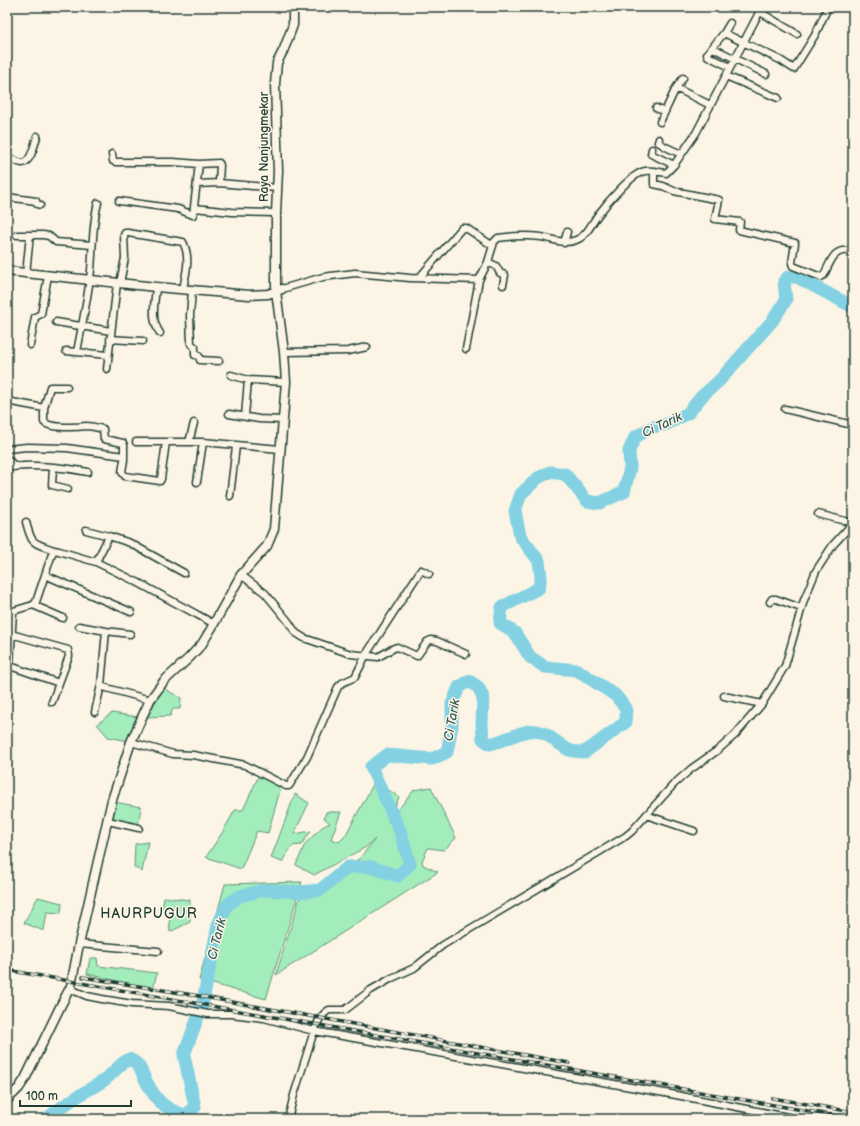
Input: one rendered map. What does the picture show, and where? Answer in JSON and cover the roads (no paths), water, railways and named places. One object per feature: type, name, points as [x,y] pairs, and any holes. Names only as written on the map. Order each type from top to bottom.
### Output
[{"type":"main road","name":"Raya Nanjungmekar","points":[[7,1100],[16,1092],[26,1079],[70,989],[112,800],[131,742],[150,700],[164,681],[202,644],[241,576],[267,546],[274,529],[286,382],[279,290],[276,213],[275,84],[277,63],[293,25],[293,7]]},
{"type":"main road","points":[[7,271],[156,288],[249,295],[268,294],[279,290]]},
{"type":"street","points":[[724,33],[780,60],[794,69],[815,35],[828,7]]},
{"type":"street","points":[[466,349],[479,280],[488,262],[493,246],[498,238],[514,236],[542,237],[564,243],[571,242],[582,237],[607,205],[627,183],[639,173],[654,171],[666,173],[674,165],[696,134],[743,41],[761,10],[797,34]]},
{"type":"street","points":[[730,23],[713,48],[707,54],[730,68]]},
{"type":"street","points":[[713,48],[766,74]]},
{"type":"street","points":[[726,76],[778,98]]},
{"type":"street","points":[[660,122],[676,88],[683,78]]},
{"type":"street","points":[[676,88],[710,105]]},
{"type":"street","points":[[656,108],[665,112]]},
{"type":"street","points":[[7,157],[22,163],[26,162],[31,156],[37,136]]},
{"type":"street","points":[[659,138],[658,142],[681,154]]},
{"type":"street","points":[[652,149],[651,154],[674,165]]},
{"type":"street","points":[[112,154],[113,162],[220,164],[218,183]]},
{"type":"street","points":[[119,201],[178,209],[193,215],[199,164]]},
{"type":"street","points":[[654,171],[654,184],[674,191],[719,200],[715,219],[740,222],[739,230],[795,243],[792,263],[793,266],[821,277],[824,275],[838,252],[845,250],[853,252]]},
{"type":"street","points":[[197,184],[218,183],[277,188]]},
{"type":"street","points":[[7,197],[36,201],[37,204],[40,205]]},
{"type":"street","points":[[77,352],[89,280],[98,203]]},
{"type":"street","points":[[195,208],[232,212],[276,213]]},
{"type":"street","points":[[419,278],[462,228],[466,228],[493,246]]},
{"type":"street","points":[[564,243],[567,232]]},
{"type":"street","points":[[107,370],[118,283],[125,258],[125,233],[183,242],[188,260],[183,289]]},
{"type":"street","points":[[16,234],[49,236],[56,242],[92,245]]},
{"type":"street","points":[[26,274],[30,235]]},
{"type":"street","points":[[488,262],[496,266],[500,273],[505,275],[503,285]]},
{"type":"street","points":[[279,290],[323,277],[355,273],[419,278],[479,280]]},
{"type":"street","points":[[30,344],[35,318],[41,314],[48,276]]},
{"type":"street","points":[[156,288],[154,318],[160,333]]},
{"type":"street","points":[[192,291],[190,315],[191,344],[195,348],[196,355],[200,360],[219,361]]},
{"type":"street","points":[[56,322],[111,331]]},
{"type":"street","points":[[110,339],[143,341]]},
{"type":"street","points":[[284,352],[348,351],[367,347]]},
{"type":"street","points":[[66,351],[108,355]]},
{"type":"street","points":[[231,375],[248,380],[286,382]]},
{"type":"street","points":[[245,416],[248,380]]},
{"type":"street","points":[[67,387],[50,387],[44,408],[44,422],[46,425],[89,426],[102,428],[104,430],[104,439],[124,444],[123,475],[160,481],[166,442]]},
{"type":"street","points":[[12,402],[44,408]]},
{"type":"street","points":[[785,410],[853,425]]},
{"type":"street","points":[[229,414],[259,419],[282,420]]},
{"type":"street","points":[[189,442],[194,423]]},
{"type":"street","points":[[112,454],[115,442]]},
{"type":"street","points":[[136,442],[203,442],[280,449]]},
{"type":"street","points":[[197,482],[203,442]]},
{"type":"street","points":[[230,496],[236,446]]},
{"type":"street","points":[[7,449],[27,447],[67,448],[124,456]]},
{"type":"street","points":[[7,459],[15,466]]},
{"type":"street","points":[[7,468],[15,466],[31,466],[74,469],[88,472]]},
{"type":"street","points":[[53,468],[52,485],[68,489]]},
{"type":"street","points":[[288,1119],[314,1031],[320,1018],[326,1012],[329,1010],[345,1010],[371,990],[414,968],[443,945],[632,832],[674,784],[735,735],[762,704],[785,666],[801,608],[816,571],[853,523],[818,514]]},
{"type":"street","points":[[26,522],[31,540],[34,542],[54,550],[96,562],[137,582],[214,624]]},
{"type":"street","points":[[86,530],[130,543],[184,573]]},
{"type":"street","points":[[96,562],[109,536]]},
{"type":"street","points":[[54,550],[38,599],[33,605],[10,611],[10,666],[59,683]]},
{"type":"street","points":[[131,742],[173,754],[192,755],[245,765],[286,786],[289,786],[307,757],[338,687],[342,683],[355,677],[365,656],[421,570],[430,574]]},
{"type":"street","points":[[45,575],[131,612]]},
{"type":"street","points":[[241,576],[265,593],[299,635],[336,649],[351,654],[378,656],[392,648],[397,647],[417,656],[427,642],[437,640],[466,654]]},
{"type":"street","points":[[770,602],[772,599],[776,599],[801,608]]},
{"type":"street","points":[[33,605],[63,618]]},
{"type":"street","points":[[79,626],[106,632],[130,634]]},
{"type":"street","points":[[95,712],[101,685],[106,632]]},
{"type":"street","points":[[11,634],[68,650],[69,656],[52,702]]},
{"type":"street","points":[[101,685],[103,687],[150,700]]},
{"type":"street","points":[[724,696],[762,704]]},
{"type":"street","points":[[646,815],[694,831]]},
{"type":"street","points":[[108,821],[139,828]]},
{"type":"street","points":[[79,944],[158,951]]},
{"type":"street","points":[[70,989],[87,996],[132,1004],[168,1006],[208,1014],[232,1014],[256,1017],[314,1031],[676,1095],[798,1119]]},
{"type":"waterway","name":"Ci Tarik","points":[[47,1119],[67,1103],[103,1081],[129,1059],[139,1066],[151,1091],[165,1106],[171,1110],[186,1115],[195,1107],[184,1055],[202,1006],[218,925],[227,905],[240,896],[265,890],[300,892],[320,890],[348,867],[371,867],[398,876],[410,864],[400,831],[371,767],[387,755],[432,759],[447,752],[452,726],[452,704],[459,687],[469,681],[478,687],[483,697],[483,739],[490,744],[523,732],[534,731],[545,734],[569,750],[575,752],[585,752],[626,722],[626,708],[615,695],[577,670],[545,667],[530,657],[515,633],[500,623],[502,607],[539,588],[541,577],[539,561],[520,536],[515,511],[521,494],[538,478],[550,472],[565,474],[587,501],[599,503],[624,492],[630,468],[629,451],[635,437],[653,427],[667,424],[688,413],[702,396],[719,381],[773,320],[786,300],[784,281],[788,277],[797,277],[853,307]]},
{"type":"railway","points":[[7,970],[853,1119]]},
{"type":"railway","points":[[83,977],[193,995],[569,1063]]},
{"type":"railway","points":[[772,1098],[853,1112]]},
{"type":"district","name":"HAURPUGUR","points":[[149,913]]}]
